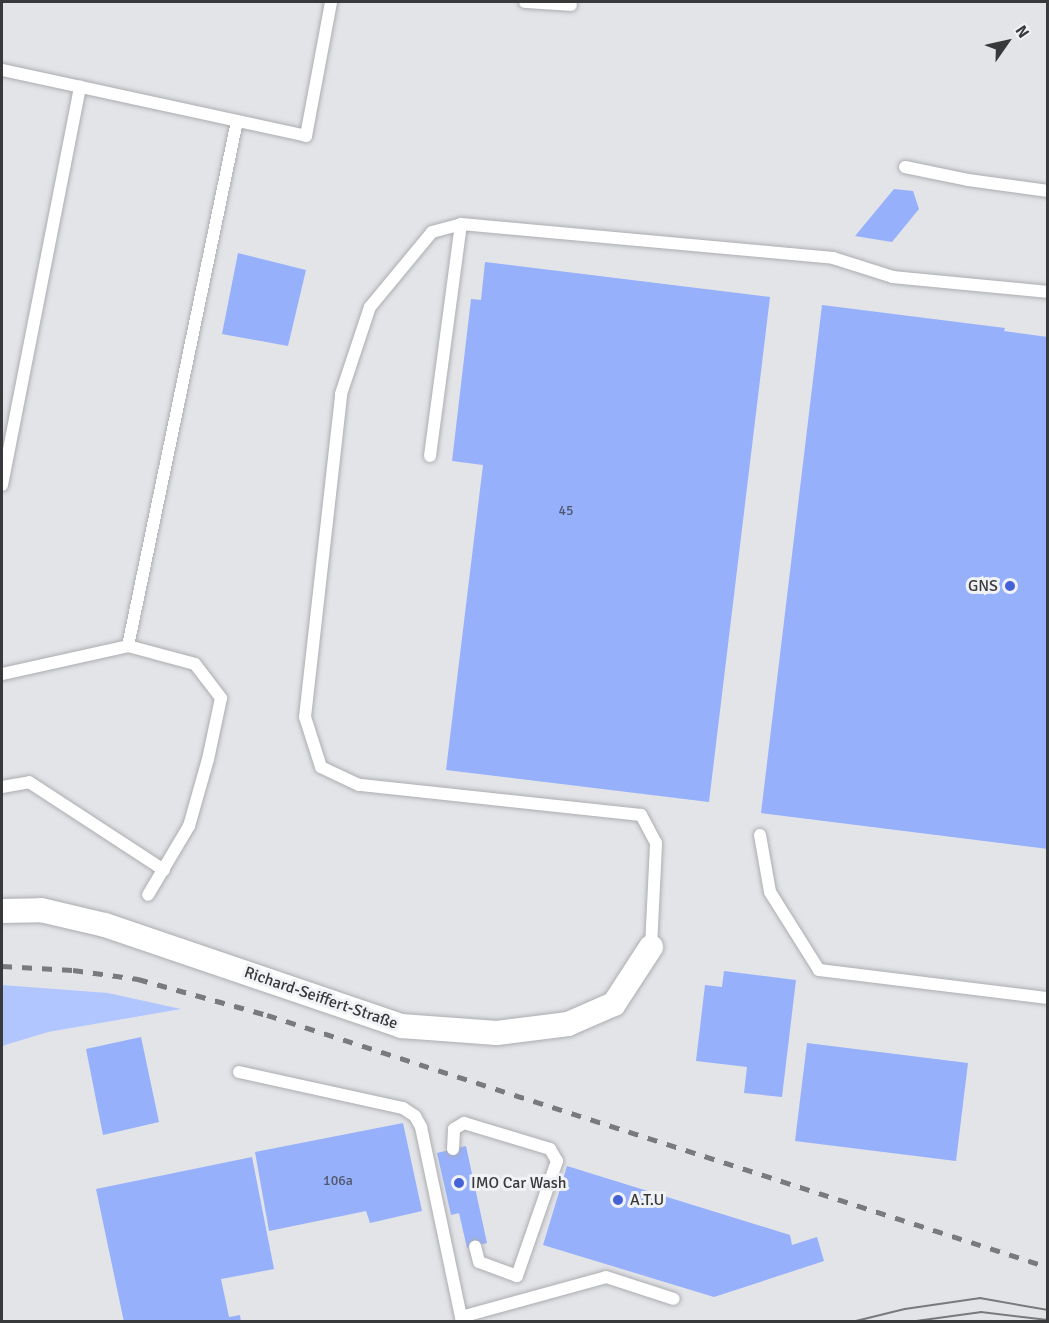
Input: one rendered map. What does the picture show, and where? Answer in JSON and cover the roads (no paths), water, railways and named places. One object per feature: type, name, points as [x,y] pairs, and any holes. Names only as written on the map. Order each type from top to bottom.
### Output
[{"type":"street","name":"Richard-Seiffert-Straße","points":[[2,911],[41,910],[105,925],[401,1026],[497,1033],[568,1024],[614,1004],[651,947]]},
{"type":"lane","points":[[2,70],[306,136],[331,2]]},
{"type":"lane","points":[[525,2],[571,5]]},
{"type":"lane","points":[[2,485],[80,87]]},
{"type":"lane","points":[[128,646],[237,121]]},
{"type":"lane","points":[[905,167],[968,180],[1047,191]]},
{"type":"lane","points":[[651,947],[656,843],[641,815],[359,785],[321,767],[305,717],[341,394],[370,307],[432,232],[461,224],[833,258],[893,277],[1047,292]]},
{"type":"lane","points":[[430,456],[461,224]]},
{"type":"lane","points":[[2,674],[128,646],[195,664],[221,698],[208,759],[189,826],[148,895]]},
{"type":"lane","points":[[2,787],[29,782],[164,870]]},
{"type":"lane","points":[[760,835],[770,891],[819,970],[1047,999]]},
{"type":"lane","points":[[239,1072],[403,1108],[414,1116],[421,1127],[461,1319],[606,1277],[674,1299]]},
{"type":"lane","points":[[453,1149],[454,1130],[464,1123],[550,1149],[557,1161],[517,1276],[479,1262],[475,1246]]},
{"type":"tram line","points":[[852,1322],[905,1309],[980,1298],[1048,1310]]},
{"type":"tram line","points":[[909,1322],[981,1312],[1048,1320]]},
{"type":"railway","points":[[2,966],[73,970],[138,979],[267,1015],[1048,1267]]},
{"type":"place","name":"GNS","points":[[1010,586]]},
{"type":"place","name":"IMO Car Wash","points":[[459,1183]]},
{"type":"place","name":"A.T.U","points":[[618,1200]]}]
